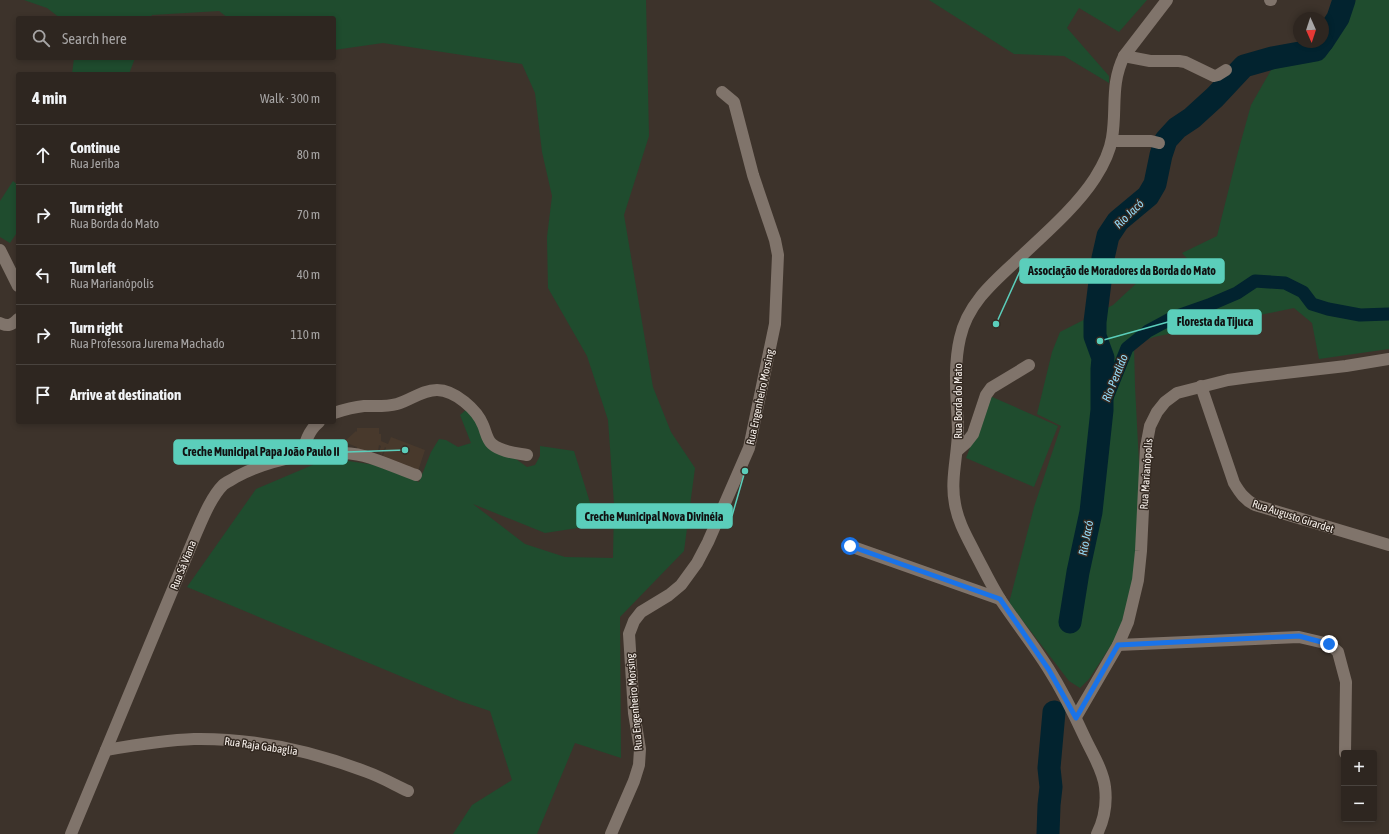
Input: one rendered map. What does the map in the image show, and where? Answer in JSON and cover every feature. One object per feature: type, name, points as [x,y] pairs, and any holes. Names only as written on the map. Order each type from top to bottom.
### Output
[{"type":"street","name":"Rua Borda do Mato","points":[[1097,834],[1104,816],[1106,800],[1105,785],[1097,763],[1076,718],[1049,670],[1000,599],[957,517],[953,488],[958,450],[956,373],[960,338],[967,316],[982,294],[1057,222],[1082,196],[1096,178],[1112,141],[1115,89],[1119,66],[1124,56],[1167,0]]},
{"type":"street","points":[[1124,56],[1150,61],[1185,62],[1214,76],[1226,70]]},
{"type":"street","name":"Rua Engenheiro Morsing","points":[[611,834],[639,765],[640,749],[634,713],[629,634],[634,621],[641,612],[669,595],[681,585],[697,563],[708,542],[749,448],[775,324],[778,255],[775,240],[753,175],[734,102],[722,92]]},
{"type":"street","points":[[1112,141],[1151,141],[1159,143]]},
{"type":"street","points":[[0,250],[16,282]]},
{"type":"street","points":[[0,323],[5,326],[12,325],[16,321]]},
{"type":"street","name":"Rua Marianópolis","points":[[1076,718],[1118,645],[1128,622],[1138,580],[1141,551],[1146,447],[1150,426],[1157,412],[1165,402],[1177,393],[1201,386],[1250,377],[1346,366],[1389,359]]},
{"type":"street","points":[[958,450],[973,434],[986,395],[991,388],[1029,365]]},
{"type":"street","name":"Rua Augusto Girardet","points":[[1201,386],[1234,483],[1246,501],[1255,506],[1389,545]]},
{"type":"street","points":[[336,412],[362,406],[397,404],[417,395],[439,390],[459,398],[470,405],[478,414],[492,444],[500,449],[527,455]]},
{"type":"street","points":[[302,456],[306,440],[312,428],[317,424]]},
{"type":"street","name":"Rua Sá Viana","points":[[71,834],[195,536],[214,497],[223,485],[243,473],[264,464],[313,454],[363,456],[416,475]]},
{"type":"street","points":[[850,546],[1000,599]]},
{"type":"street","points":[[1118,645],[1299,636],[1329,644],[1338,652],[1346,682],[1345,750]]},
{"type":"street","name":"Rua Raja Gabaglia","points":[[106,750],[150,742],[194,739],[239,741],[283,747],[326,757],[368,772],[408,792]]},
{"type":"shaded area","points":[[357,428],[379,428],[381,441],[388,444],[391,437],[425,450],[418,471],[382,458],[386,448],[385,447],[382,455],[379,452],[381,446],[379,445],[378,451],[357,451],[357,447],[344,442],[356,431],[357,432]]},
{"type":"green space","points":[[24,0],[646,0],[649,136],[624,215],[653,387],[671,432],[695,468],[684,551],[620,617],[621,758],[575,743],[537,834],[453,834],[472,805],[512,780],[490,711],[460,701],[187,587],[256,489],[329,458],[375,465],[419,482],[431,452],[439,439],[446,440],[458,447],[471,443],[460,415],[467,409],[509,454],[527,467],[535,465],[540,456],[540,446],[574,451],[597,525],[545,533],[473,504],[525,544],[565,557],[613,558],[614,504],[608,420],[587,356],[548,288],[547,237],[552,196],[542,152],[535,93],[522,64],[383,43],[336,50],[336,16],[225,16],[219,11],[151,16],[57,16],[47,8]]},
{"type":"green space","points":[[929,0],[1147,0],[1119,32],[1079,8],[1067,28],[1109,76],[1109,83],[1064,56],[1014,54]]},
{"type":"green space","points":[[1356,0],[1389,0],[1389,349],[1319,359],[1312,323],[1294,308],[1154,337],[1134,345],[1141,501],[1136,571],[1119,633],[1089,679],[1080,688],[1069,681],[1009,603],[1034,507],[1061,426],[1037,414],[1052,352],[1060,332],[1113,305],[1156,265],[1163,262],[1174,276],[1192,264],[1182,253],[1217,236],[1251,105],[1271,70],[1316,48],[1329,48],[1329,33]]},
{"type":"green space","points":[[74,60],[134,60],[130,72],[72,72]]},
{"type":"green space","points":[[13,181],[16,183],[16,234],[10,243],[0,237],[0,201]]},
{"type":"green space","points":[[990,396],[1058,426],[1034,487],[966,458]]},
{"type":"waterway","name":"Rio Jacó","points":[[1329,32],[1338,18],[1344,0]]},
{"type":"waterway","name":"Rio Jacó","points":[[1070,622],[1078,572],[1091,512],[1102,410],[1103,358],[1095,336],[1095,322],[1103,258],[1108,236],[1118,221],[1148,196],[1155,184],[1161,155],[1166,140],[1177,128],[1192,118],[1215,97],[1244,66],[1272,58],[1316,50],[1318,48]]},
{"type":"waterway","name":"Rio Perdido","points":[[1102,410],[1127,348],[1148,331],[1172,318],[1237,293],[1255,281],[1285,283],[1303,292],[1312,304],[1328,309],[1360,315],[1389,314]]},
{"type":"waterway","name":"Rio Jacó","points":[[1048,834],[1051,787],[1049,768],[1054,712]]},
{"type":"place","name":"Associação de Moradores da Borda do Mato","points":[[996,324]]},
{"type":"place","name":"Floresta da Tijuca","points":[[1100,341]]},
{"type":"place","name":"Creche Municipal Papa João Paulo II","points":[[405,450]]},
{"type":"place","name":"Creche Municipal Nova Divinéia","points":[[745,471]]},
{"type":"route","points":[[850,546],[1000,599],[1049,670],[1076,718],[1118,645],[1299,636],[1329,644]]}]
